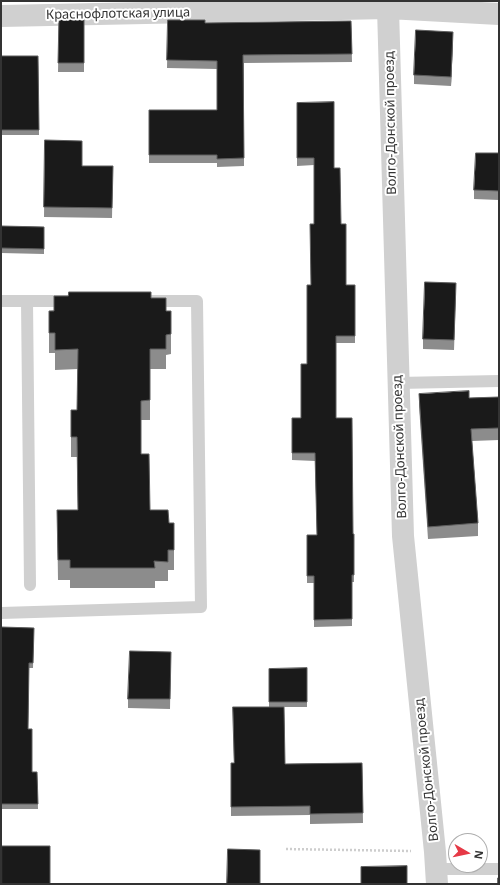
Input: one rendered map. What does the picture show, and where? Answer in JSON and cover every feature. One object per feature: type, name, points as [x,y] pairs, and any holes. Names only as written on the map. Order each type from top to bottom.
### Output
[{"type":"street","name":"Краснофлотская улица","points":[[1,16],[388,8],[499,14]]},
{"type":"street","name":"Волго-Донской проезд","points":[[388,8],[403,536],[436,868]]},
{"type":"lane","points":[[1,301],[86,301]]},
{"type":"lane","points":[[27,301],[30,584]]},
{"type":"lane","points":[[1,613],[201,607],[197,301],[134,301]]},
{"type":"lane","points":[[398,383],[499,380]]},
{"type":"lane","points":[[436,868],[499,869]]},
{"type":"path","points":[[286,849],[436,868]]},
{"type":"building","points":[[84,17],[84,63],[58,63],[59,18]]},
{"type":"building","points":[[168,20],[205,20],[205,23],[351,21],[352,54],[243,55],[244,158],[217,159],[217,155],[149,155],[149,110],[217,110],[217,61],[167,60]]},
{"type":"building","points":[[416,30],[453,32],[451,77],[414,75]]},
{"type":"building","points":[[1,56],[38,56],[39,130],[1,130]]},
{"type":"building","points":[[334,102],[334,168],[340,168],[341,224],[346,224],[346,285],[355,285],[355,336],[336,336],[336,418],[352,418],[354,575],[352,575],[352,619],[314,620],[314,576],[307,576],[307,535],[317,535],[315,453],[292,453],[292,418],[301,418],[301,364],[307,364],[307,285],[311,285],[310,224],[314,224],[314,158],[297,158],[297,103]]},
{"type":"building","points":[[45,140],[82,141],[82,166],[113,166],[112,208],[44,207]]},
{"type":"building","points":[[476,153],[499,153],[499,191],[474,190]]},
{"type":"building","points":[[1,226],[44,227],[44,249],[1,248]]},
{"type":"building","points":[[425,282],[456,283],[454,340],[423,339]]},
{"type":"building","points":[[69,292],[151,292],[151,298],[166,298],[166,311],[171,311],[171,334],[166,335],[166,349],[150,349],[150,400],[141,401],[141,454],[149,454],[150,510],[168,510],[169,523],[174,523],[174,550],[168,550],[168,562],[154,561],[155,568],[70,568],[70,560],[58,560],[57,510],[78,510],[77,437],[71,437],[71,410],[77,410],[78,349],[55,350],[55,333],[49,333],[49,311],[54,311],[54,296],[68,296]]},
{"type":"building","points":[[469,391],[469,398],[499,397],[499,428],[471,429],[478,523],[428,527],[419,394]]},
{"type":"building","points":[[1,627],[34,628],[33,663],[29,663],[28,729],[32,729],[32,772],[37,772],[38,804],[1,804]]},
{"type":"building","points":[[130,651],[171,652],[170,699],[128,699]]},
{"type":"building","points":[[307,668],[307,702],[269,702],[269,669]]},
{"type":"building","points":[[233,707],[284,707],[285,764],[362,763],[363,813],[310,814],[310,806],[231,807],[231,763],[234,763]]},
{"type":"building","points":[[2,846],[50,846],[50,884],[2,884]]},
{"type":"building","points":[[228,849],[260,850],[260,884],[227,884]]},
{"type":"building","points":[[407,866],[407,884],[361,884],[361,867]]}]
